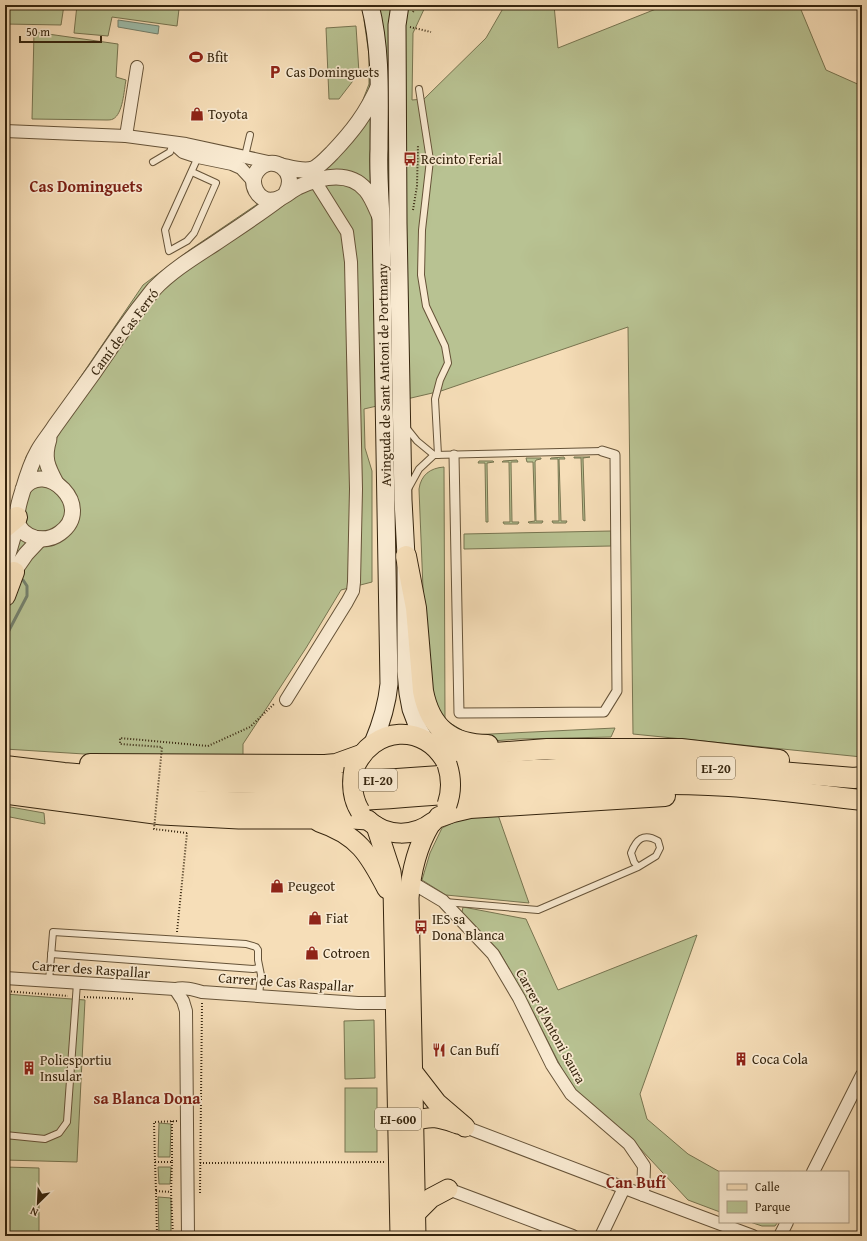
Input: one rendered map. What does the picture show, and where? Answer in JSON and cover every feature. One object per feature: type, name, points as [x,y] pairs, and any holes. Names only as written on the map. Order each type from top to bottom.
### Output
[{"type":"highway","points":[[406,556],[416,608],[425,702],[430,714],[438,726],[448,735],[461,742],[474,745],[536,742],[606,742],[668,745],[681,749]]},
{"type":"highway","points":[[5,596],[8,573]]},
{"type":"highway","points":[[437,752],[455,756],[547,750],[681,749],[747,755],[862,772]]},
{"type":"highway","points":[[5,757],[44,762],[80,764],[271,766],[336,764],[363,756]]},
{"type":"highway","name":"EI-20","points":[[5,766],[93,776],[160,781],[258,784],[339,783],[512,771],[632,766],[715,768],[862,778]]},
{"type":"highway","name":"EI-20","points":[[5,784],[100,795],[260,802],[341,801],[579,785],[625,784],[730,786],[862,800]]},
{"type":"highway","points":[[438,816],[470,808],[701,794],[730,786]]},
{"type":"main road","name":"Avinguda de Sant Antoni de Portmany","points":[[363,756],[383,717],[388,698],[389,684],[381,220],[378,151],[379,85],[375,23],[370,5]]},
{"type":"main road","name":"Avinguda de Sant Antoni de Portmany","points":[[400,5],[397,25],[398,223],[401,421],[406,556],[406,671],[411,709],[419,730],[437,752]]},
{"type":"main road","points":[[363,756],[387,736],[402,734],[410,735],[437,752]]},
{"type":"main road","name":"EI-600","points":[[416,1236],[409,898],[417,854],[424,835],[449,799],[451,778],[437,752]]},
{"type":"main road","name":"EI-600","points":[[363,756],[352,785],[353,793],[355,801],[368,819],[391,872],[394,905],[400,1236]]},
{"type":"main road","points":[[5,794],[162,815],[239,819],[368,819],[391,832],[403,833],[415,832],[438,816]]},
{"type":"main road","points":[[309,819],[332,827],[346,834],[364,849],[371,858],[394,905]]},
{"type":"main road","points":[[413,1072],[437,1103],[465,1127]]},
{"type":"main road","points":[[414,1121],[427,1117],[437,1118],[465,1127]]},
{"type":"main road","points":[[415,1174],[431,1183],[448,1189]]},
{"type":"main road","points":[[416,1213],[424,1203],[448,1189]]},
{"type":"street","points":[[126,136],[137,67]]},
{"type":"street","points":[[250,220],[257,200],[254,175],[258,170],[262,166],[268,164],[310,170],[320,165],[345,140],[356,126],[371,102],[379,85]]},
{"type":"street","points":[[5,131],[126,136],[186,144],[245,156],[278,165],[289,174],[289,189],[283,196],[269,200],[264,199],[241,168],[232,164],[198,157],[183,152],[173,143]]},
{"type":"street","name":"Camí de Cas Ferró","points":[[23,489],[32,461],[38,449],[129,321],[154,289],[182,265],[250,220],[283,196],[298,187],[324,178],[334,177],[354,180],[366,190],[375,205],[381,220]]},
{"type":"street","points":[[286,700],[347,602],[353,591],[354,582],[356,489],[351,262],[347,232],[315,181]]},
{"type":"street","name":"Camí de Cas Ferró","points":[[52,431],[45,453],[50,471],[56,483]]},
{"type":"street","points":[[454,454],[459,713],[604,712],[617,691],[617,683],[615,455],[602,451]]},
{"type":"street","points":[[8,573],[13,522],[23,489],[29,484],[38,480],[50,481],[56,483],[66,491],[69,496],[72,506],[71,518],[60,534],[47,539],[40,539],[27,534],[13,522]]},
{"type":"street","points":[[8,573],[40,539]]},
{"type":"street","name":"Carrer d'Antoni Saura","points":[[411,882],[443,901],[493,954],[519,998],[552,1065],[571,1094],[629,1144],[644,1166],[643,1195]]},
{"type":"street","name":"Carrer des Raspallar","points":[[5,978],[175,989]]},
{"type":"street","name":"Carrer de Cas Raspallar","points":[[175,989],[181,988],[202,992],[358,1003],[395,1003]]},
{"type":"street","points":[[175,989],[183,1001],[186,1011],[188,1236]]},
{"type":"street","points":[[186,1011],[192,997],[202,992]]},
{"type":"street","points":[[814,1171],[862,1075]]},
{"type":"street","points":[[465,1127],[753,1236]]},
{"type":"street","points":[[601,1236],[624,1188]]},
{"type":"street","points":[[448,1189],[573,1236]]},
{"type":"street","points":[[780,1236],[786,1223]]},
{"type":"lane","points":[[419,89],[430,160],[422,230],[421,275],[426,306],[445,346],[448,363],[440,380],[435,399],[436,455]]},
{"type":"lane","points":[[245,156],[250,135]]},
{"type":"lane","points":[[153,162],[170,152],[173,143]]},
{"type":"lane","points":[[192,172],[216,183],[194,233],[187,241],[169,251],[165,230],[198,157]]},
{"type":"lane","points":[[401,421],[417,441],[436,455]]},
{"type":"lane","points":[[403,500],[419,468],[436,455],[602,451]]},
{"type":"lane","points":[[443,901],[538,910],[638,867],[656,856],[660,848],[658,841],[653,838],[644,837],[635,842],[631,853],[634,862],[638,867]]},
{"type":"lane","points":[[49,981],[53,932],[251,945],[256,947],[258,950],[261,975],[259,996]]},
{"type":"lane","points":[[51,954],[253,969],[259,968]]},
{"type":"lane","points":[[5,1135],[45,1139],[59,1133],[67,1122],[76,983]]},
{"type":"path","points":[[411,27],[431,32]]},
{"type":"path","points":[[177,940],[187,833],[154,829],[162,747],[120,744],[120,738],[208,746],[250,726],[276,703],[286,700]]},
{"type":"path","points":[[5,991],[135,999]]},
{"type":"path","points":[[200,1199],[202,1002],[207,1003]]},
{"type":"path","points":[[172,1121],[173,1236]]},
{"type":"path","points":[[157,1236],[154,1122],[178,1121]]},
{"type":"path","points":[[155,1162],[172,1162]]},
{"type":"path","points":[[200,1163],[386,1162]]},
{"type":"path","points":[[156,1191],[172,1192]]},
{"type":"green space","points":[[5,5],[64,5],[61,25],[5,24]]},
{"type":"green space","points":[[77,5],[152,5],[179,9],[177,26],[112,17],[108,36],[74,33]]},
{"type":"green space","points":[[368,5],[426,5],[413,33],[412,100],[424,99],[486,38],[505,5],[554,5],[558,48],[666,5],[799,5],[826,70],[862,86],[862,757],[633,734],[628,327],[441,391],[364,409],[365,448],[372,471],[372,582],[341,590],[306,648],[243,744],[243,760],[100,755],[5,749],[5,518],[13,503],[26,457],[143,285],[191,249],[290,182],[327,149],[359,110],[369,84],[369,55],[364,20]]},
{"type":"green space","points":[[356,26],[359,73],[339,99],[329,99],[326,28]]},
{"type":"green space","points":[[34,32],[118,44],[116,77],[126,80],[121,107],[113,119],[32,119]]},
{"type":"green space","points":[[564,457],[565,459],[559,459],[561,521],[567,521],[566,523],[553,523],[552,521],[559,521],[558,459],[550,459]]},
{"type":"green space","points":[[574,457],[590,457],[583,458],[585,521],[583,520],[581,458]]},
{"type":"green space","points":[[526,458],[541,458],[535,462],[536,521],[543,521],[542,523],[528,522],[535,521],[533,462],[527,462]]},
{"type":"green space","points":[[517,460],[518,462],[511,462],[512,522],[519,522],[518,524],[504,524],[503,522],[510,522],[509,462],[502,462]]},
{"type":"green space","points":[[479,461],[494,462],[487,463],[488,522],[486,522],[485,463],[478,463]]},
{"type":"green space","points":[[444,467],[445,720],[470,735],[615,728],[611,737],[519,739],[478,742],[465,740],[433,712],[425,638],[419,489],[424,476],[427,473],[434,469]]},
{"type":"green space","points":[[611,531],[611,546],[464,549],[464,534]]},
{"type":"green space","points":[[5,806],[44,813],[45,824],[5,816]]},
{"type":"green space","points":[[497,812],[529,903],[446,895],[422,880],[430,853],[442,828],[471,814]]},
{"type":"green space","points":[[463,907],[526,919],[558,990],[697,935],[640,1094],[647,1119],[688,1154],[719,1171],[719,1212],[688,1200],[637,1145],[571,1087],[528,1002],[499,951],[462,912]]},
{"type":"green space","points":[[5,994],[85,1000],[77,1162],[5,1160]]},
{"type":"green space","points":[[374,1020],[375,1078],[345,1079],[344,1021]]},
{"type":"green space","points":[[345,1088],[377,1088],[377,1152],[345,1152]]},
{"type":"green space","points":[[159,1123],[171,1124],[170,1157],[158,1157]]},
{"type":"green space","points":[[5,1167],[39,1168],[39,1236],[5,1236]]},
{"type":"green space","points":[[158,1167],[171,1167],[170,1184],[159,1184]]},
{"type":"green space","points":[[158,1197],[171,1198],[171,1236],[159,1236]]},
{"type":"green space","points":[[753,1223],[777,1223],[775,1226],[762,1226]]},
{"type":"shaded area","points":[[118,20],[159,26],[158,34],[118,27]]},
{"type":"waterway","points":[[5,638],[27,596],[27,586],[23,580]]},
{"type":"place","name":"Bfit","points":[[196,57]]},
{"type":"place","name":"Cas Dominguets","points":[[275,72]]},
{"type":"place","name":"Toyota","points":[[197,114]]},
{"type":"place","name":"Recinto Ferial","points":[[410,159]]},
{"type":"place","name":"Peugeot","points":[[277,886]]},
{"type":"place","name":"Fiat","points":[[315,918]]},
{"type":"place","name":"IES sa Dona Blanca","points":[[421,927]]},
{"type":"place","name":"Cotroen","points":[[312,953]]},
{"type":"place","name":"Can Bufí","points":[[439,1050]]},
{"type":"place","name":"Coca Cola","points":[[741,1059]]},
{"type":"place","name":"Poliesportiu Insular","points":[[29,1068]]},
{"type":"district","name":"Cas Dominguets","points":[[86,186]]},
{"type":"district","name":"sa Blanca Dona","points":[[147,1098]]},
{"type":"district","name":"Can Bufí","points":[[636,1182]]}]
